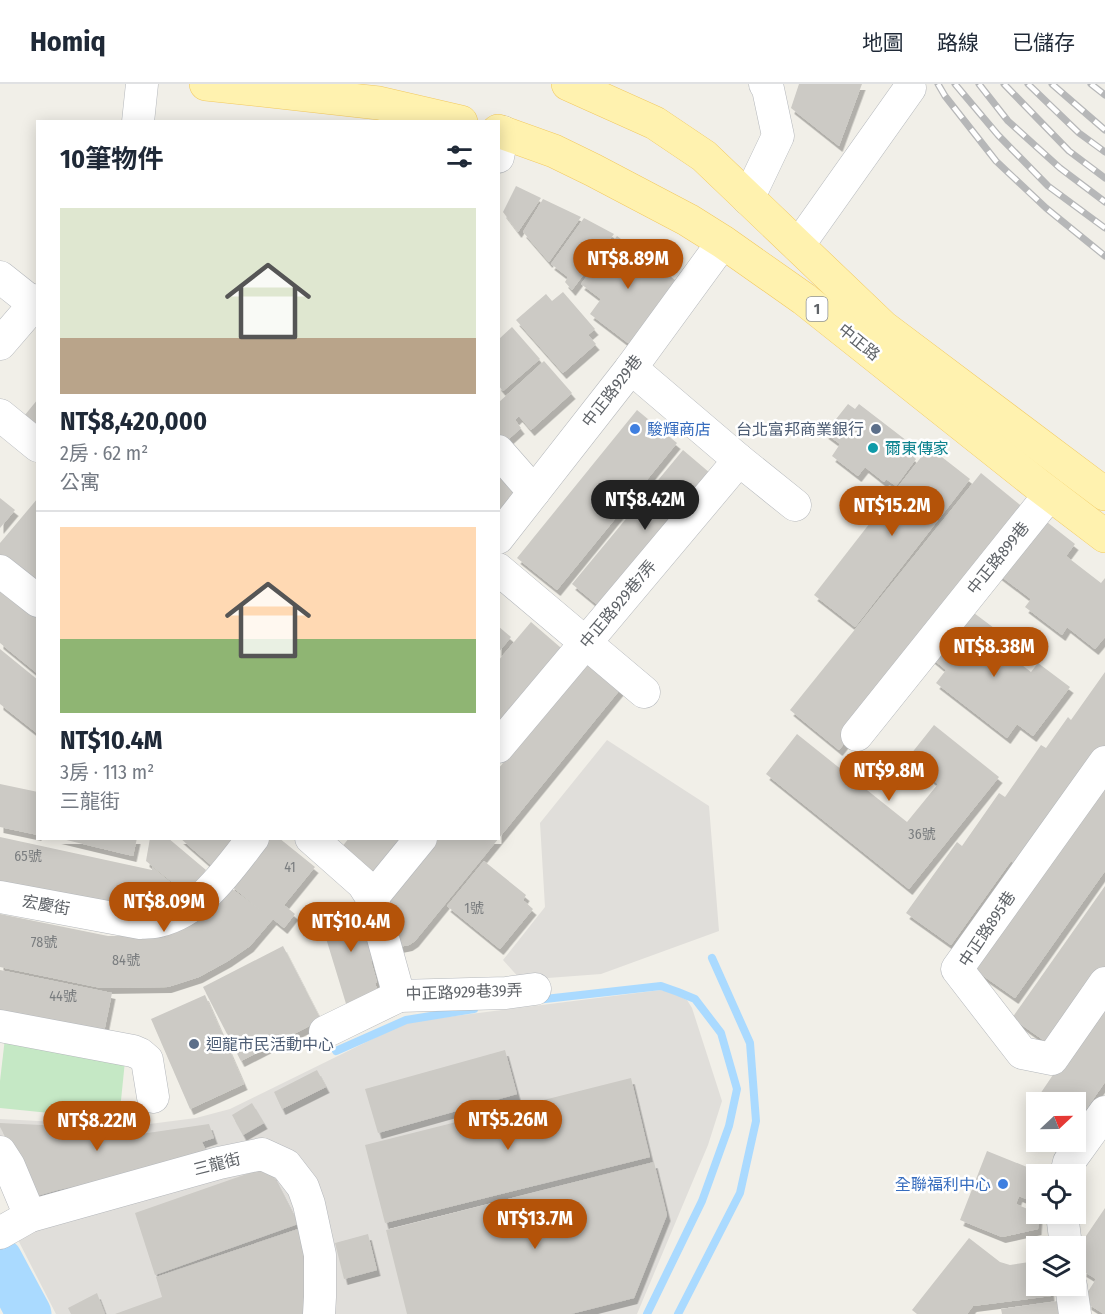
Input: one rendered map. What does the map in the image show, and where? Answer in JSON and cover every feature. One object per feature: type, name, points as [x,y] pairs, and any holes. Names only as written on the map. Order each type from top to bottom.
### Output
[{"type":"main road","points":[[206,84],[379,103],[452,120]]},
{"type":"main road","name":"中正路","points":[[568,84],[655,123],[704,156],[883,327],[1105,494]]},
{"type":"main road","name":"中正路","points":[[500,140],[554,151],[688,220],[723,242],[804,299],[1105,536]]},
{"type":"main road","points":[[723,242],[748,199]]},
{"type":"street","points":[[138,120],[142,84]]},
{"type":"street","points":[[748,199],[778,136],[765,84]]},
{"type":"street","points":[[798,246],[910,88]]},
{"type":"street","name":"中正路929巷","points":[[500,535],[631,368],[723,242]]},
{"type":"street","points":[[0,277],[36,302],[0,344]]},
{"type":"street","points":[[631,368],[795,505]]},
{"type":"street","points":[[0,415],[36,444]]},
{"type":"street","points":[[500,453],[534,492]]},
{"type":"street","name":"中正路929巷7弄","points":[[500,745],[739,460]]},
{"type":"street","name":"中正路899巷","points":[[857,735],[1050,494]]},
{"type":"street","points":[[0,571],[36,598]]},
{"type":"street","points":[[500,571],[644,692]]},
{"type":"street","name":"中正路895巷","points":[[1105,762],[957,969],[1022,1053],[1052,1059],[1105,983]]},
{"type":"street","name":"宏慶街","points":[[0,897],[140,923],[159,921],[182,912],[206,893],[251,840]]},
{"type":"street","name":"中正路929巷39弄","points":[[313,840],[363,884],[372,897],[399,996],[506,993],[536,989]]},
{"type":"street","points":[[372,897],[419,840]]},
{"type":"street","points":[[325,1032],[399,996]]},
{"type":"street","points":[[0,1026],[140,1054],[147,1060],[153,1097]]},
{"type":"street","points":[[1068,1164],[1105,1112]]},
{"type":"street","points":[[0,1152],[9,1166],[30,1216]]},
{"type":"street","name":"三龍街","points":[[0,1233],[30,1216],[219,1163],[262,1154],[285,1166],[303,1187],[320,1255],[319,1314]]},
{"type":"street","points":[[1072,1296],[1075,1314]]},
{"type":"shaded area","points":[[607,740],[709,806],[719,931],[601,974],[521,980],[503,960],[545,907],[540,823]]},
{"type":"shaded area","points":[[661,990],[687,1000],[692,1008],[722,1101],[708,1145],[637,1314],[56,1314],[17,1238],[40,1229],[0,1140],[0,1119],[134,1126],[196,1118],[230,1109],[407,1022]]},
{"type":"green space","points":[[5,1038],[126,1051],[119,1120],[0,1108],[0,1081]]},
{"type":"building","points":[[799,84],[862,84],[839,146],[791,108]]},
{"type":"building","points":[[516,186],[541,198],[518,232],[503,212]]},
{"type":"building","points":[[543,199],[581,217],[549,262],[523,232]]},
{"type":"building","points":[[584,218],[614,234],[572,290],[565,282],[568,277],[551,264]]},
{"type":"building","points":[[617,236],[679,283],[632,346],[590,314],[601,299],[581,284]]},
{"type":"building","points":[[563,292],[595,329],[588,335],[596,344],[563,373],[516,320],[546,294],[552,301]]},
{"type":"building","points":[[512,327],[540,359],[503,391],[500,387],[500,338]]},
{"type":"building","points":[[544,361],[572,393],[531,430],[519,416],[515,420],[521,428],[501,446],[500,401]]},
{"type":"building","points":[[36,401],[36,433],[20,421]]},
{"type":"building","name":"爾東傳家","points":[[848,404],[855,409],[859,404],[911,444],[906,451],[916,459],[896,486],[886,479],[884,482],[865,467],[858,476],[832,456],[840,444],[825,433]]},
{"type":"building","points":[[637,410],[677,443],[557,590],[517,558]]},
{"type":"building","points":[[929,447],[970,479],[855,627],[814,595]]},
{"type":"building","points":[[683,450],[717,479],[606,612],[572,584]]},
{"type":"building","points":[[500,470],[514,487],[513,501],[505,502],[506,512],[500,512]]},
{"type":"building","points":[[981,473],[1030,513],[839,750],[790,710]]},
{"type":"building","points":[[0,498],[15,510],[0,528]]},
{"type":"building","points":[[36,500],[36,584],[0,563],[0,543]]},
{"type":"building","points":[[1038,515],[1075,544],[1066,556],[1101,583],[1105,578],[1105,637],[1095,649],[1067,627],[1062,635],[1025,607],[1031,599],[994,571]]},
{"type":"building","points":[[0,580],[36,609],[36,672],[0,643]]},
{"type":"building","points":[[966,607],[1002,634],[994,644],[1031,672],[1038,663],[1070,687],[1033,736],[1017,724],[1007,738],[936,683],[946,670],[929,656]]},
{"type":"building","points":[[531,622],[568,654],[500,735],[500,659]]},
{"type":"building","points":[[500,628],[511,637],[500,651]]},
{"type":"building","points":[[0,649],[36,678],[36,732],[0,704]]},
{"type":"building","points":[[591,658],[623,686],[500,837],[500,767]]},
{"type":"building","points":[[1105,672],[1105,746],[1038,841],[1014,863],[1011,861],[951,945],[906,913],[957,842],[962,846],[999,793],[1005,797],[1041,745],[1046,748],[1068,717],[1071,720]]},
{"type":"building","points":[[934,725],[999,777],[909,889],[766,774],[797,734],[907,822],[938,784],[907,759]]},
{"type":"building","points":[[0,784],[36,792],[36,835],[0,827]]},
{"type":"building","points":[[1105,787],[1105,871],[1015,998],[975,970]]},
{"type":"building","points":[[0,837],[152,870],[152,867],[183,893],[170,902],[145,907],[149,883],[143,908],[0,888]]},
{"type":"building","points":[[66,840],[137,840],[133,856]]},
{"type":"building","points":[[150,840],[170,840],[206,870],[187,894],[146,861]]},
{"type":"building","points":[[182,840],[233,840],[212,866]]},
{"type":"building","points":[[265,840],[281,840],[315,867],[284,905],[295,914],[284,928],[273,919],[250,946],[228,961],[199,977],[168,987],[101,988],[0,967],[0,914],[108,936],[154,936],[228,886],[263,912],[230,885]]},
{"type":"building","points":[[347,840],[411,840],[371,888],[334,857]]},
{"type":"building","points":[[437,840],[497,840],[415,941],[409,945],[394,948],[381,908]]},
{"type":"building","points":[[484,861],[526,895],[523,900],[533,909],[500,949],[447,906]]},
{"type":"building","points":[[1105,886],[1105,977],[1046,1042],[1012,1018]]},
{"type":"building","points":[[352,902],[359,922],[366,920],[378,959],[371,961],[380,997],[347,1007],[318,912]]},
{"type":"building","points":[[283,946],[321,1020],[241,1061],[203,987]]},
{"type":"building","points":[[0,970],[112,993],[103,1037],[0,1017]]},
{"type":"building","name":"迴龍市民活動中心","points":[[205,995],[244,1084],[190,1109],[151,1019]]},
{"type":"building","points":[[1105,998],[1105,1082],[1086,1110],[1086,1092],[1041,1092]]},
{"type":"building","points":[[505,1050],[517,1094],[378,1133],[365,1089]]},
{"type":"building","points":[[317,1070],[326,1087],[282,1109],[274,1092]]},
{"type":"building","points":[[631,1078],[650,1157],[385,1223],[365,1145]]},
{"type":"building","points":[[252,1103],[264,1123],[243,1135],[232,1115]]},
{"type":"building","points":[[0,1123],[126,1129],[127,1136],[209,1124],[214,1138],[202,1142],[209,1156],[37,1196],[0,1127]]},
{"type":"building","name":"全聯福利中心","points":[[987,1151],[1026,1167],[1026,1199],[1019,1196],[1016,1204],[1026,1208],[1026,1224],[1038,1224],[1038,1229],[1002,1237],[960,1220]]},
{"type":"building","points":[[654,1162],[667,1215],[634,1298],[571,1314],[407,1314],[386,1230]]},
{"type":"building","points":[[264,1168],[266,1175],[272,1173],[298,1224],[155,1275],[135,1213]]},
{"type":"building","points":[[1105,1208],[1105,1314],[1088,1304],[1087,1293],[1096,1279],[1086,1273],[1086,1236]]},
{"type":"building","points":[[298,1229],[303,1247],[305,1314],[115,1314],[162,1297],[156,1277]]},
{"type":"building","points":[[368,1234],[377,1270],[344,1279],[335,1243]]},
{"type":"building","points":[[969,1238],[1000,1262],[1010,1265],[1026,1263],[1026,1296],[1051,1296],[973,1306],[967,1314],[917,1314],[912,1310]]},
{"type":"building","points":[[97,1293],[105,1314],[71,1314],[68,1308]]},
{"type":"building","points":[[1058,1301],[1060,1314],[1002,1314],[1001,1309]]},
{"type":"waterway","points":[[678,1314],[740,1193],[756,1121],[750,1043],[712,958]]},
{"type":"waterway","points":[[536,1000],[661,986],[695,999],[721,1033],[737,1089],[729,1126],[702,1201],[647,1314]]},
{"type":"waterway","points":[[336,1051],[406,1020],[474,1009]]},
{"type":"waterway","points":[[0,1260],[29,1314]]},
{"type":"railway","points":[[938,84],[996,161],[1046,208],[1105,256]]},
{"type":"railway","points":[[955,84],[998,135],[1048,186],[1105,228]]},
{"type":"railway","points":[[979,84],[1008,121],[1060,168],[1105,202]]},
{"type":"railway","points":[[1004,84],[1069,151],[1105,178]]},
{"type":"railway","points":[[1028,84],[1079,133],[1105,152]]},
{"type":"railway","points":[[1052,84],[1105,130]]},
{"type":"railway","points":[[1091,84],[1105,95]]},
{"type":"place","name":"駿輝商店","points":[[635,429]]},
{"type":"place","name":"台北富邦商業銀行","points":[[876,429]]},
{"type":"place","name":"爾東傳家","points":[[873,448]]},
{"type":"place","name":"迴龍市民活動中心","points":[[194,1044]]},
{"type":"place","name":"全聯福利中心","points":[[1003,1184]]}]
